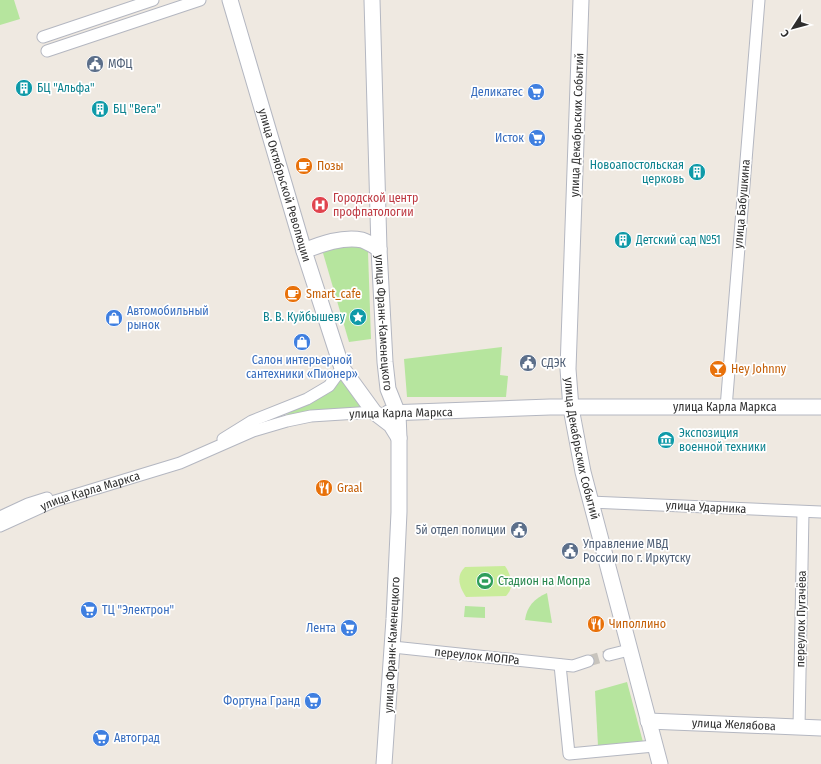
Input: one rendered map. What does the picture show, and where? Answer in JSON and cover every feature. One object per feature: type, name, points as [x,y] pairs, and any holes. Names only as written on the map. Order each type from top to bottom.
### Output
[{"type":"main road","name":"улица Октябрьской Революции","points":[[230,0],[304,251],[342,368],[374,412],[391,425],[399,438]]},
{"type":"main road","name":"улица Франк-Каменецкого","points":[[372,0],[379,249],[385,362],[388,389],[398,414],[399,438],[399,512],[393,647],[384,764]]},
{"type":"main road","name":"улица Декабрьских Событий","points":[[582,0],[568,369],[571,408],[590,502],[660,764]]},
{"type":"main road","points":[[304,251],[319,245],[342,240],[362,240],[379,249]]},
{"type":"main road","points":[[363,397],[374,402],[380,400],[388,389]]},
{"type":"main road","name":"улица Карла Маркса","points":[[374,412],[398,414],[571,408],[821,408]]},
{"type":"main road","name":"улица Желябова","points":[[648,721],[821,728]]},
{"type":"street","points":[[43,37],[153,0]]},
{"type":"street","points":[[47,50],[200,0]]},
{"type":"street","name":"улица Бабушкина","points":[[726,408],[759,0]]},
{"type":"street","points":[[0,517],[28,504],[188,455],[223,439],[252,422],[307,399],[329,386],[342,368]]},
{"type":"street","name":"улица Карла Маркса","points":[[0,526],[55,501],[180,463],[253,431],[311,416],[374,412]]},
{"type":"street","name":"улица Ударника","points":[[590,502],[821,512]]},
{"type":"street","name":"переулок Пугачёва","points":[[799,727],[803,512]]},
{"type":"street","name":"переулок МОПРа","points":[[393,647],[403,650],[560,665],[573,666],[588,662]]},
{"type":"street","points":[[609,655],[629,650]]},
{"type":"street","points":[[560,665],[569,754],[654,746]]},
{"type":"green space","points":[[0,0],[14,0],[20,19],[0,25]]},
{"type":"green space","points":[[346,244],[359,246],[368,252],[371,339],[349,342],[323,253],[332,248]]},
{"type":"green space","points":[[502,347],[500,375],[508,376],[506,397],[407,397],[404,359]]},
{"type":"green space","points":[[341,374],[366,410],[277,420],[330,389]]},
{"type":"green space","name":"Стадион на Мопра","points":[[505,566],[511,581],[509,592],[506,596],[466,597],[460,586],[459,578],[465,567]]},
{"type":"green space","points":[[547,593],[552,623],[525,620],[529,607],[538,598]]},
{"type":"green space","points":[[465,606],[485,607],[485,618],[464,617]]},
{"type":"green space","points":[[627,682],[643,742],[598,746],[595,691]]},
{"type":"tunnel","points":[[588,661],[609,655]]},
{"type":"place","name":"МФЦ","points":[[95,64]]},
{"type":"place","name":"БЦ \"Альфа\"","points":[[24,88]]},
{"type":"place","name":"Деликатес","points":[[536,92]]},
{"type":"place","name":"БЦ \"Вега\"","points":[[100,109]]},
{"type":"place","name":"Исток","points":[[537,138]]},
{"type":"place","name":"Позы","points":[[304,166]]},
{"type":"place","name":"Новоапостольская церковь","points":[[697,172]]},
{"type":"place","name":"Городской центр профпатологии","points":[[320,205]]},
{"type":"place","name":"Детский сад №51","points":[[623,240]]},
{"type":"place","name":"Smart_cafe","points":[[293,294]]},
{"type":"place","name":"В. В. Куйбышеву","points":[[358,317]]},
{"type":"place","name":"Автомобильный рынок","points":[[114,318]]},
{"type":"place","name":"Салон интерьерной сантехники «Пионер»","points":[[302,342]]},
{"type":"place","name":"СДЭК","points":[[528,363]]},
{"type":"place","name":"Hey Johnny","points":[[718,369]]},
{"type":"place","name":"Экспозиция военной техники","points":[[666,440]]},
{"type":"place","name":"Graal","points":[[324,488]]},
{"type":"place","name":"5й отдел полиции","points":[[519,530]]},
{"type":"place","name":"Управление МВД России по г. Иркутску","points":[[570,551]]},
{"type":"place","name":"Стадион на Мопра","points":[[485,581]]},
{"type":"place","name":"ТЦ \"Электрон\"","points":[[89,610]]},
{"type":"place","name":"Чиполлино","points":[[596,624]]},
{"type":"place","name":"Лента","points":[[349,628]]},
{"type":"place","name":"Фортуна Гранд","points":[[313,701]]},
{"type":"place","name":"Автоград","points":[[101,738]]}]
